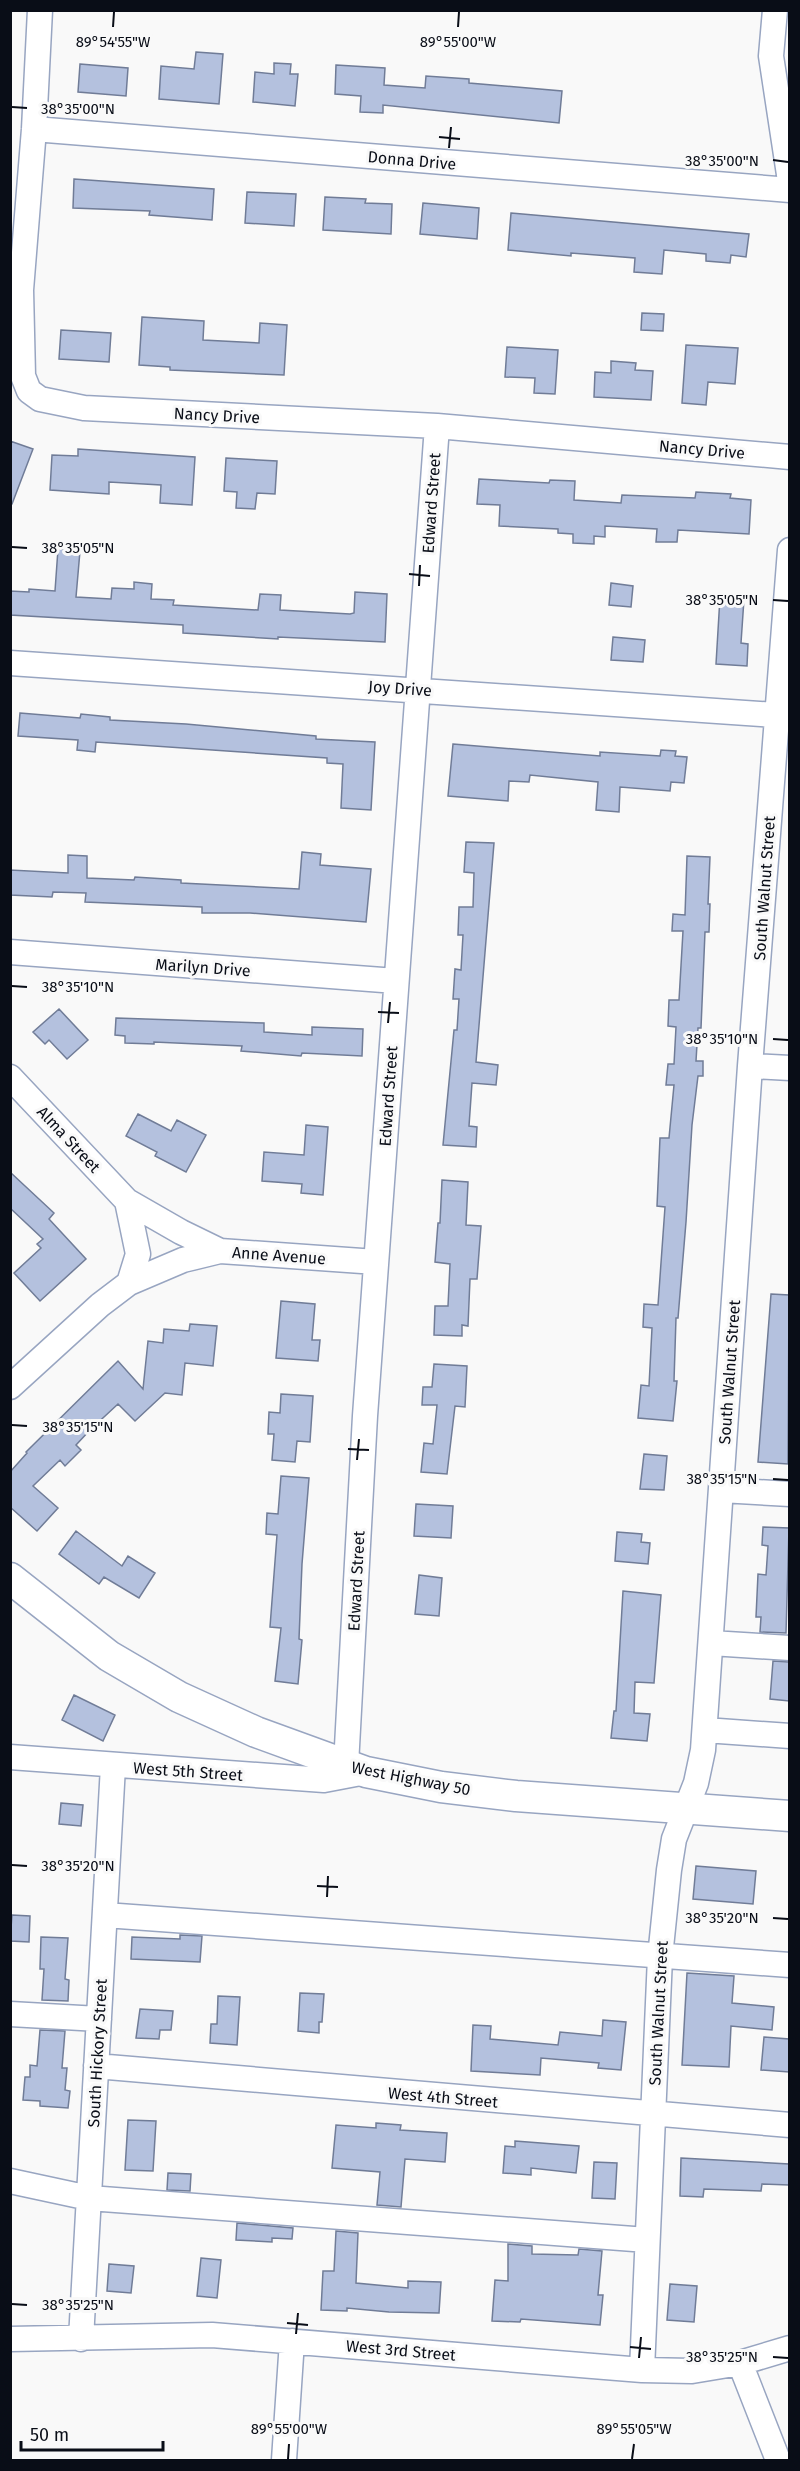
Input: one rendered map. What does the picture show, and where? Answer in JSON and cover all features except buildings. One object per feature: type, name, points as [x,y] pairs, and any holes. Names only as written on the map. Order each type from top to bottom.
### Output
[{"type":"main road","name":"West Highway 50","points":[[10,1578],[109,1656],[179,1697],[256,1732],[356,1769],[441,1788],[516,1796],[789,1816]]},
{"type":"street","name":"Nancy Drive","points":[[40,10],[34,129],[16,290],[23,376],[29,391],[40,399],[84,408],[437,426],[789,457]]},
{"type":"street","points":[[775,10],[771,56],[789,181]]},
{"type":"street","name":"Donna Drive","points":[[34,129],[789,190]]},
{"type":"street","name":"Edward Street","points":[[356,1769],[365,1416],[437,426]]},
{"type":"street","name":"South Walnut Street","points":[[642,2370],[660,1956],[674,1839],[696,1783],[705,1730],[750,1066],[783,716],[789,550]]},
{"type":"street","name":"Joy Drive","points":[[10,663],[418,689],[783,716]]},
{"type":"street","name":"Marilyn Drive","points":[[10,952],[396,981]]},
{"type":"street","points":[[750,1066],[789,1075]]},
{"type":"street","name":"Alma Street","points":[[10,1077],[127,1201],[220,1251]]},
{"type":"street","points":[[127,1201],[138,1254],[129,1283]]},
{"type":"street","name":"Anne Avenue","points":[[10,1387],[99,1305],[129,1283],[183,1260],[220,1251],[376,1262]]},
{"type":"street","points":[[721,1490],[789,1494]]},
{"type":"street","points":[[711,1643],[789,1648]]},
{"type":"street","points":[[705,1730],[789,1736]]},
{"type":"street","name":"West 5th Street","points":[[10,1756],[113,1766],[324,1780],[356,1769]]},
{"type":"street","name":"South Hickory Street","points":[[81,2339],[113,1766]]},
{"type":"street","points":[[105,1915],[789,1965]]},
{"type":"street","points":[[10,2014],[99,2019]]},
{"type":"street","name":"West 4th Street","points":[[96,2066],[789,2126]]},
{"type":"street","points":[[10,2181],[89,2198],[647,2240]]},
{"type":"street","name":"West 3rd Street","points":[[10,2339],[212,2335],[642,2370],[692,2371],[740,2363],[789,2348]]},
{"type":"street","points":[[284,2460],[291,2341]]},
{"type":"street","points":[[740,2363],[778,2460]]}]
